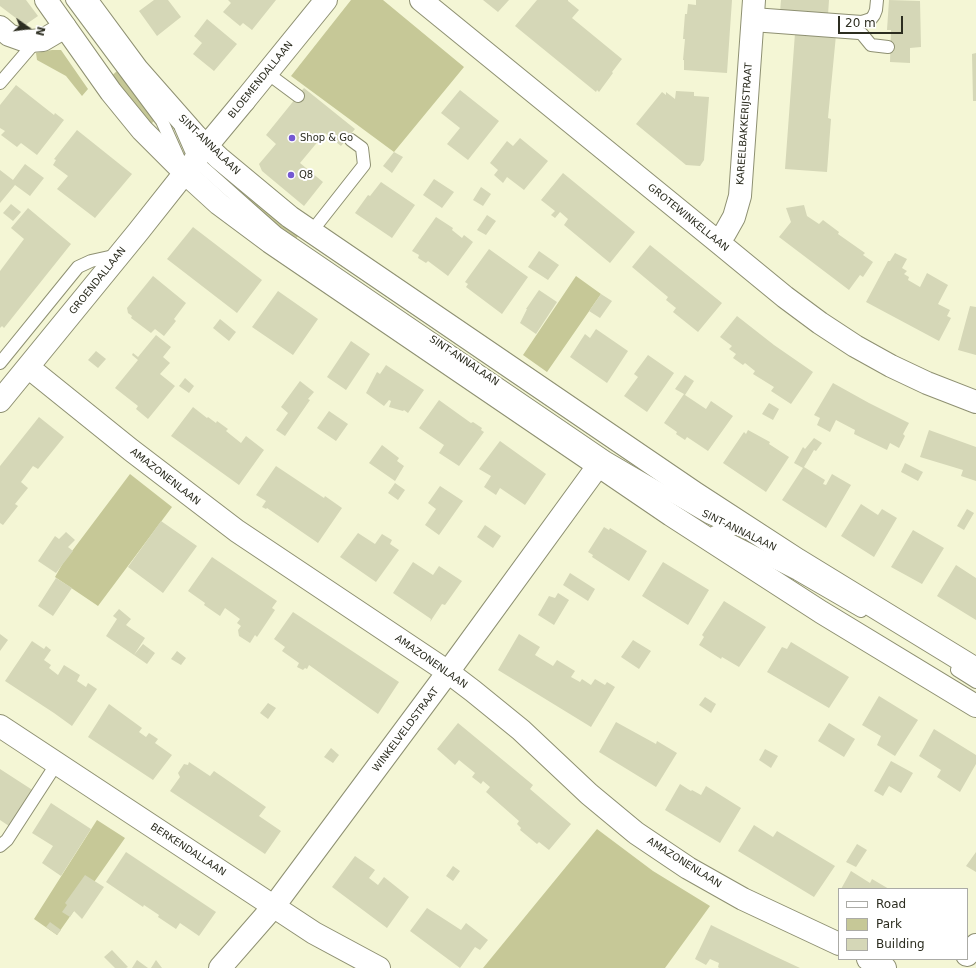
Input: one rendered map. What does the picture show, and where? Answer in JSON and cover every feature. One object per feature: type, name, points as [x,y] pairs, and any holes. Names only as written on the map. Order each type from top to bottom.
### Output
[{"type":"street","name":"SINT-ANNALAAN","points":[[46,0],[110,92],[147,135],[195,159],[219,158],[290,217],[689,489],[798,560],[976,669]]},
{"type":"street","name":"SINT-ANNALAAN","points":[[86,0],[137,69],[173,111],[195,159],[219,204],[270,242],[606,471],[766,577],[976,706]]},
{"type":"street","name":"BLOEMENDALLAAN","points":[[195,159],[326,0]]},
{"type":"street","name":"GROTEWINKELLAAN","points":[[421,0],[785,297],[820,323],[855,346],[927,383],[976,402]]},
{"type":"street","name":"KAREELBAKKERIJSTRAAT","points":[[718,242],[726,233],[734,217],[740,196],[753,13]]},
{"type":"street","points":[[0,27],[16,38],[36,41],[50,36],[65,27]]},
{"type":"street","name":"GROENDALLAAN","points":[[0,401],[195,159]]},
{"type":"street","name":"AMAZONENLAAN","points":[[26,370],[237,531],[448,672],[521,730],[589,794],[636,833],[707,879],[743,899],[838,944]]},
{"type":"street","name":"WINKELVELDSTRAAT","points":[[220,968],[274,906],[448,672],[606,471]]},
{"type":"street","name":"BERKENDALLAAN","points":[[0,726],[327,941],[379,968]]},
{"type":"street","points":[[968,954],[976,944]]},
{"type":"street","points":[[870,960],[885,968]]},
{"type":"street","points":[[955,968],[962,960]]},
{"type":"lane","name":"SINT-ANNALAAN","points":[[72,0],[162,121],[195,159],[277,233],[607,458],[708,517],[798,560]]},
{"type":"lane","points":[[753,13],[862,22],[867,21],[874,15],[877,0]]},
{"type":"lane","points":[[753,13],[859,33],[862,34],[871,45],[888,47]]},
{"type":"lane","points":[[0,84],[36,41]]},
{"type":"lane","points":[[267,73],[298,96]]},
{"type":"lane","points":[[312,231],[364,165],[362,148],[351,140]]},
{"type":"lane","points":[[26,370],[2,360],[78,267],[91,261],[118,255]]},
{"type":"lane","name":"SINT-ANNALAAN","points":[[606,471],[723,537],[797,574],[873,618],[976,682]]},
{"type":"lane","points":[[0,846],[7,840],[57,763]]},
{"type":"green space","points":[[351,0],[383,0],[464,67],[394,152],[291,76]]},
{"type":"green space","points":[[61,50],[88,89],[82,96],[66,76],[37,60],[36,53]]},
{"type":"green space","points":[[117,71],[154,121],[148,127],[108,79]]},
{"type":"green space","points":[[242,186],[301,231],[296,239],[281,229],[236,192]]},
{"type":"green space","points":[[576,276],[601,294],[547,372],[523,355]]},
{"type":"green space","points":[[130,474],[172,507],[98,606],[55,577],[63,563]]},
{"type":"green space","points":[[97,820],[125,838],[57,935],[34,919]]},
{"type":"green space","points":[[597,829],[653,871],[710,906],[665,968],[483,968]]},
{"type":"building","points":[[0,0],[26,0],[38,16],[25,25],[0,6]]},
{"type":"building","points":[[154,0],[168,0],[181,17],[157,36],[139,11]]},
{"type":"building","points":[[228,0],[276,0],[252,30],[243,23],[240,26],[223,12],[231,3]]},
{"type":"building","points":[[483,0],[509,0],[498,12]]},
{"type":"building","points":[[537,0],[568,0],[579,10],[572,18],[622,59],[599,92],[597,90],[596,92],[515,26]]},
{"type":"building","points":[[696,0],[732,0],[727,73],[684,70],[683,60],[685,39],[683,39],[685,14],[687,14],[688,4],[696,5]]},
{"type":"building","points":[[781,0],[829,0],[828,15],[780,12]]},
{"type":"building","points":[[889,0],[920,1],[921,47],[910,48],[910,63],[890,62],[891,30],[887,30]]},
{"type":"building","points":[[207,19],[237,44],[214,71],[193,54],[202,43],[194,36]]},
{"type":"building","points":[[795,33],[836,35],[828,118],[831,119],[827,172],[785,169]]},
{"type":"building","points":[[976,53],[976,101],[973,101],[972,54]]},
{"type":"building","points":[[16,85],[54,115],[55,113],[64,120],[37,155],[21,143],[17,147],[1,135],[5,131],[0,128],[0,105]]},
{"type":"building","points":[[304,88],[355,129],[341,146],[325,133],[300,163],[323,182],[304,206],[262,171],[259,164],[276,144],[266,135]]},
{"type":"building","points":[[460,90],[499,121],[468,160],[447,144],[460,128],[441,113]]},
{"type":"building","points":[[676,91],[694,92],[694,96],[709,97],[704,160],[700,166],[686,165],[636,124],[662,92],[666,95],[666,92],[675,99]]},
{"type":"building","points":[[77,130],[132,174],[95,218],[57,189],[68,176],[53,165],[56,160],[54,159]]},
{"type":"building","points":[[520,138],[548,161],[524,190],[507,177],[503,183],[494,175],[498,170],[490,163],[507,141],[513,146]]},
{"type":"building","points":[[394,152],[403,157],[392,173],[383,166]]},
{"type":"building","points":[[25,164],[44,178],[30,196],[15,185],[0,203],[0,170],[13,180]]},
{"type":"building","points":[[563,173],[635,232],[610,263],[564,225],[568,219],[560,212],[555,218],[551,215],[555,211],[541,200]]},
{"type":"building","points":[[434,179],[454,192],[442,208],[423,195]]},
{"type":"building","points":[[381,182],[415,205],[392,238],[355,213],[368,195],[370,196]]},
{"type":"building","points":[[481,187],[491,194],[483,206],[473,200]]},
{"type":"building","points":[[11,204],[21,212],[13,221],[3,213]]},
{"type":"building","points":[[804,205],[807,216],[819,224],[823,220],[839,232],[838,234],[865,253],[863,255],[873,262],[863,277],[860,275],[849,290],[779,237],[791,222],[786,208]]},
{"type":"building","points":[[28,208],[71,244],[4,328],[2,326],[0,328],[0,271],[24,239],[11,228]]},
{"type":"building","points":[[487,215],[496,221],[486,235],[477,230]]},
{"type":"building","points":[[436,217],[453,228],[452,230],[462,238],[464,235],[473,242],[448,276],[428,261],[426,263],[418,258],[419,255],[412,251]]},
{"type":"building","points":[[193,227],[262,280],[237,313],[167,259]]},
{"type":"building","points":[[650,245],[722,303],[698,332],[673,312],[676,308],[666,300],[668,297],[632,267]]},
{"type":"building","points":[[489,249],[528,277],[502,314],[466,287],[468,284],[465,282]]},
{"type":"building","points":[[539,251],[559,265],[548,280],[528,267]]},
{"type":"building","points":[[895,253],[907,259],[902,268],[907,271],[904,274],[909,277],[908,280],[920,287],[927,273],[948,285],[938,304],[950,310],[947,316],[951,318],[939,341],[866,302],[888,261],[890,261]]},
{"type":"building","points":[[153,276],[186,303],[174,319],[176,321],[164,336],[155,329],[151,333],[131,318],[132,316],[128,313],[127,308]]},
{"type":"building","points":[[539,290],[557,302],[536,334],[520,323],[526,309]]},
{"type":"building","points":[[278,291],[318,319],[293,355],[252,327]]},
{"type":"building","points":[[601,294],[612,301],[600,318],[589,311]]},
{"type":"building","points":[[970,306],[976,307],[976,355],[958,350]]},
{"type":"building","points":[[737,316],[774,345],[813,372],[791,404],[771,391],[774,387],[753,374],[755,371],[745,363],[743,365],[733,358],[736,354],[729,349],[732,346],[720,337]]},
{"type":"building","points":[[220,319],[236,332],[229,341],[213,328]]},
{"type":"building","points":[[596,329],[628,351],[607,383],[570,357],[585,334],[590,338]]},
{"type":"building","points":[[156,335],[171,347],[163,357],[170,363],[160,374],[175,386],[148,419],[136,409],[138,406],[115,388],[138,360],[132,355],[133,353],[138,357]]},
{"type":"building","points":[[351,341],[370,354],[346,390],[327,377]]},
{"type":"building","points":[[96,351],[106,359],[98,368],[88,360]]},
{"type":"building","points":[[648,355],[674,373],[647,412],[624,396],[638,377],[634,374]]},
{"type":"building","points":[[386,365],[424,390],[408,413],[404,410],[389,407],[391,401],[389,400],[384,406],[366,393],[377,372],[380,374]]},
{"type":"building","points":[[685,375],[694,381],[685,395],[706,409],[711,401],[733,416],[708,451],[687,437],[685,440],[664,423],[684,394],[675,389]]},
{"type":"building","points":[[185,378],[194,386],[189,393],[179,386]]},
{"type":"building","points":[[300,381],[314,392],[285,436],[276,430],[288,413],[281,407]]},
{"type":"building","points":[[833,383],[909,423],[903,434],[905,436],[899,448],[890,443],[887,450],[854,434],[855,430],[836,420],[830,432],[817,425],[820,418],[814,415]]},
{"type":"building","points":[[439,400],[471,423],[473,422],[482,428],[481,430],[484,432],[459,466],[439,453],[444,445],[419,428]]},
{"type":"building","points":[[769,403],[779,409],[773,420],[762,414]]},
{"type":"building","points":[[193,407],[207,418],[208,417],[216,423],[217,421],[228,429],[226,431],[241,443],[246,436],[264,450],[239,485],[171,436]]},
{"type":"building","points":[[329,411],[348,424],[336,441],[317,428]]},
{"type":"building","points":[[39,417],[64,437],[38,469],[33,466],[21,482],[28,488],[15,504],[18,506],[3,525],[0,523],[0,466]]},
{"type":"building","points":[[748,430],[770,442],[769,444],[789,457],[766,492],[723,463],[744,432],[746,434]]},
{"type":"building","points":[[929,430],[976,447],[976,481],[961,476],[963,470],[920,457]]},
{"type":"building","points":[[814,438],[822,443],[816,451],[814,450],[804,467],[825,480],[823,484],[826,485],[832,474],[851,485],[826,528],[782,500],[803,468],[794,463],[803,447],[805,449]]},
{"type":"building","points":[[500,441],[546,474],[525,505],[500,488],[496,495],[484,487],[491,476],[479,469]]},
{"type":"building","points":[[382,445],[399,458],[397,461],[404,466],[395,481],[369,463]]},
{"type":"building","points":[[905,463],[923,472],[918,481],[901,472]]},
{"type":"building","points":[[276,466],[324,498],[325,496],[342,508],[318,543],[267,508],[262,507],[266,501],[256,495]]},
{"type":"building","points":[[395,483],[405,490],[398,500],[388,493]]},
{"type":"building","points":[[440,486],[463,501],[439,535],[425,525],[436,509],[428,503]]},
{"type":"building","points":[[861,504],[878,515],[882,509],[897,518],[874,557],[841,536]]},
{"type":"building","points":[[967,509],[974,513],[964,530],[957,526]]},
{"type":"building","points":[[161,521],[197,546],[163,593],[128,567]]},
{"type":"building","points":[[485,525],[501,536],[493,548],[477,537]]},
{"type":"building","points":[[604,527],[609,530],[610,528],[647,551],[629,581],[592,557],[593,555],[588,552]]},
{"type":"building","points":[[913,530],[944,548],[922,584],[891,567]]},
{"type":"building","points":[[66,532],[75,540],[68,547],[73,551],[56,573],[38,561],[55,536],[59,539]]},
{"type":"building","points":[[358,533],[375,544],[382,534],[392,540],[390,544],[399,550],[376,582],[340,557]]},
{"type":"building","points":[[212,557],[277,601],[272,608],[275,610],[257,637],[255,635],[250,643],[239,636],[238,630],[241,626],[237,623],[240,619],[225,608],[220,616],[188,591]]},
{"type":"building","points":[[413,562],[433,575],[439,566],[462,581],[445,605],[442,604],[430,622],[431,619],[393,593]]},
{"type":"building","points":[[663,562],[709,590],[688,625],[642,596]]},
{"type":"building","points":[[956,565],[976,578],[976,620],[937,596]]},
{"type":"building","points":[[570,573],[595,589],[588,601],[563,585]]},
{"type":"building","points":[[56,578],[72,588],[53,616],[38,606]]},
{"type":"building","points":[[558,593],[569,600],[554,625],[538,615],[549,596],[555,598]]},
{"type":"building","points":[[724,601],[766,627],[739,667],[722,657],[721,659],[699,645],[704,637],[702,635]]},
{"type":"building","points":[[119,609],[131,619],[126,625],[145,638],[134,655],[106,636],[117,619],[113,616]]},
{"type":"building","points":[[293,612],[399,682],[378,714],[309,665],[307,669],[305,668],[303,670],[297,667],[299,663],[282,651],[285,647],[274,639]]},
{"type":"building","points":[[0,634],[8,640],[0,651]]},
{"type":"building","points":[[519,634],[540,647],[535,655],[553,666],[557,660],[575,671],[571,677],[580,682],[582,679],[591,685],[595,679],[605,685],[607,682],[615,687],[591,727],[498,670]]},
{"type":"building","points":[[633,640],[651,651],[639,669],[621,657]]},
{"type":"building","points":[[32,641],[44,649],[46,646],[51,650],[44,660],[51,665],[49,668],[58,675],[64,665],[80,675],[77,681],[86,687],[88,683],[97,689],[72,726],[5,681]]},
{"type":"building","points":[[791,642],[849,677],[829,708],[767,672],[782,647],[787,649]]},
{"type":"building","points":[[143,644],[155,653],[147,664],[134,655]]},
{"type":"building","points":[[177,651],[186,658],[181,665],[171,659]]},
{"type":"building","points":[[879,696],[918,720],[895,756],[877,745],[881,736],[862,725]]},
{"type":"building","points":[[705,697],[716,704],[711,713],[699,705]]},
{"type":"building","points":[[268,703],[276,708],[268,719],[260,713]]},
{"type":"building","points":[[109,704],[142,728],[139,732],[146,737],[149,733],[158,739],[155,743],[172,755],[153,780],[88,737]]},
{"type":"building","points":[[616,722],[656,744],[657,741],[677,753],[656,787],[599,752]]},
{"type":"building","points":[[458,723],[533,785],[530,789],[571,824],[549,850],[539,842],[537,844],[520,830],[521,828],[517,824],[519,821],[486,792],[490,787],[483,781],[481,784],[472,777],[475,773],[459,760],[455,765],[437,749]]},
{"type":"building","points":[[829,723],[855,739],[844,757],[818,741]]},
{"type":"building","points":[[934,729],[976,755],[976,764],[960,792],[937,777],[941,770],[919,756]]},
{"type":"building","points":[[331,748],[339,755],[333,763],[324,757]]},
{"type":"building","points":[[765,749],[778,756],[771,768],[759,760]]},
{"type":"building","points":[[891,761],[913,773],[901,793],[889,786],[883,796],[874,791]]},
{"type":"building","points":[[189,762],[210,776],[214,771],[266,807],[259,816],[281,831],[265,854],[170,791],[180,777],[178,773],[184,764],[188,765]]},
{"type":"building","points":[[0,769],[34,791],[12,828],[0,820]]},
{"type":"building","points":[[680,784],[701,795],[706,786],[741,808],[720,843],[665,810]]},
{"type":"building","points":[[51,803],[91,829],[61,876],[42,863],[53,846],[32,833]]},
{"type":"building","points":[[754,825],[773,837],[777,831],[835,866],[814,897],[738,851]]},
{"type":"building","points":[[857,844],[867,850],[856,867],[846,862]]},
{"type":"building","points":[[126,852],[216,912],[199,936],[180,923],[176,929],[158,917],[159,915],[144,905],[143,907],[106,882]]},
{"type":"building","points":[[976,852],[976,872],[966,866]]},
{"type":"building","points":[[355,856],[375,870],[369,878],[378,885],[384,877],[409,897],[387,928],[332,887]]},
{"type":"building","points":[[453,866],[460,871],[453,881],[446,876]]},
{"type":"building","points":[[851,871],[870,883],[872,879],[887,888],[842,888]]},
{"type":"building","points":[[85,875],[104,887],[82,919],[74,911],[70,917],[62,912],[67,905],[65,903]]},
{"type":"building","points":[[427,908],[461,930],[466,923],[488,940],[480,950],[475,947],[460,968],[410,931]]},
{"type":"building","points":[[50,922],[61,930],[57,935],[46,927]]},
{"type":"building","points":[[711,925],[800,968],[719,968],[719,963],[710,959],[706,965],[695,959]]},
{"type":"building","points":[[112,950],[128,967],[115,968],[104,957]]},
{"type":"building","points":[[137,960],[148,968],[132,968]]},
{"type":"building","points":[[156,960],[162,968],[151,968]]},
{"type":"place","name":"Shop & Go","points":[[292,138]]},
{"type":"place","name":"Q8","points":[[291,175]]}]
